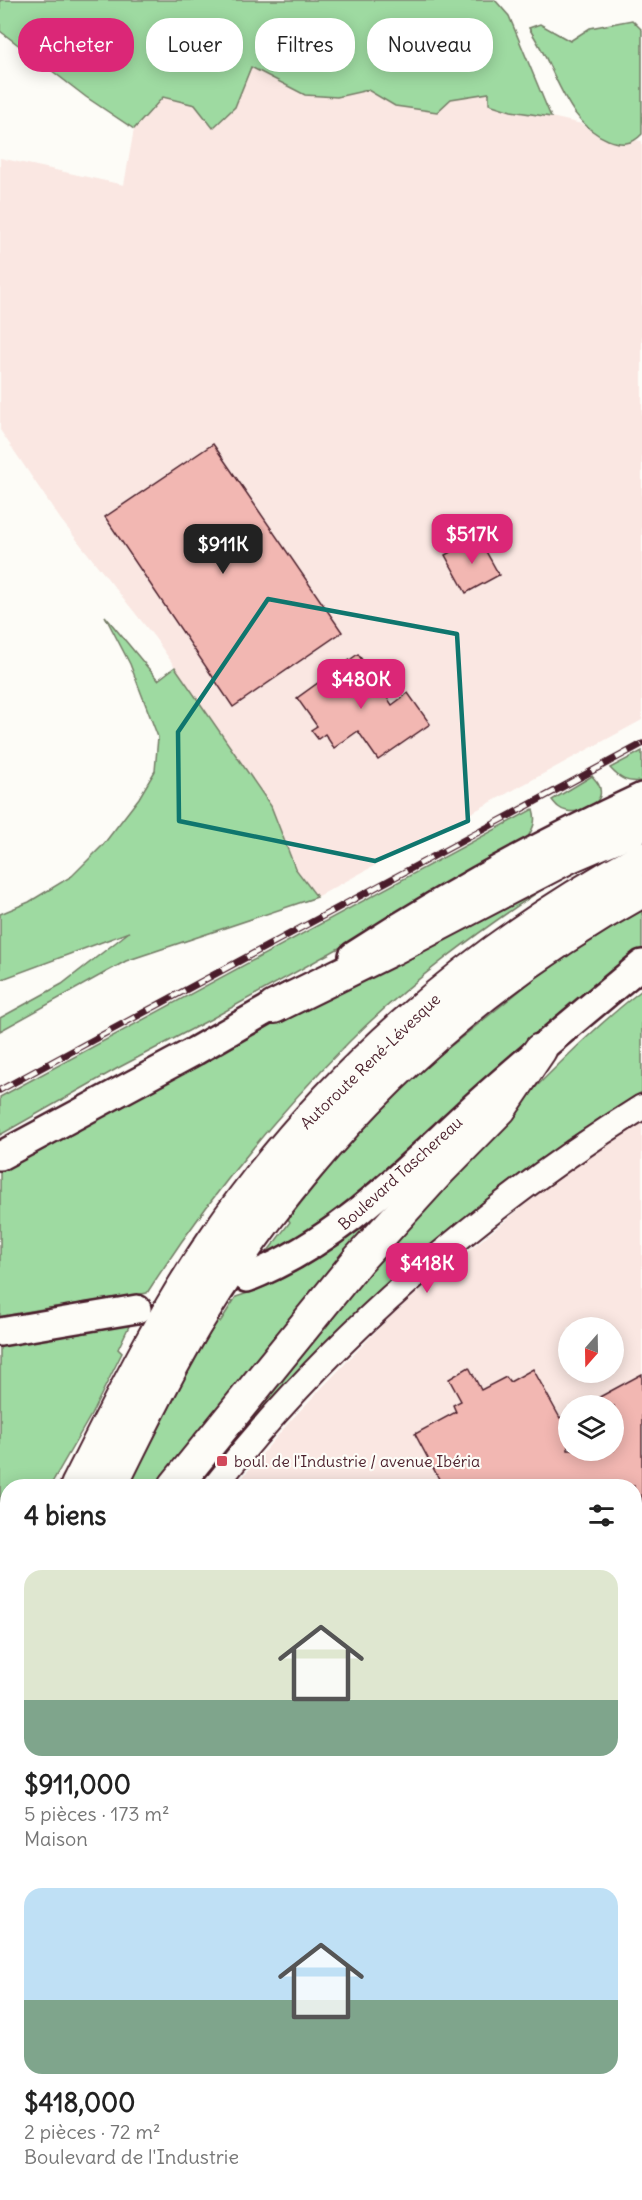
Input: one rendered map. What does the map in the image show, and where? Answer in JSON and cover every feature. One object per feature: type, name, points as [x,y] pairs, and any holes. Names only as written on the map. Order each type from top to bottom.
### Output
[{"type":"highway","points":[[274,1007],[392,949],[549,867],[642,825]]},
{"type":"highway","name":"Autoroute René-Lévesque","points":[[81,1479],[144,1354],[182,1288],[225,1224],[287,1143],[355,1071],[440,993],[542,918],[613,873],[642,858]]},
{"type":"highway","name":"Autoroute René-Lévesque","points":[[115,1479],[171,1368],[223,1280],[268,1214],[336,1133],[414,1054],[477,1000],[557,942],[642,891]]},
{"type":"highway","points":[[182,1479],[385,1228],[501,1108],[540,1050]]},
{"type":"main road","points":[[0,1156],[274,1007],[413,918],[540,847],[642,797]]},
{"type":"main road","name":"Boulevard Taschereau","points":[[248,1278],[292,1258],[340,1228],[477,1105],[642,964]]},
{"type":"main road","points":[[0,1332],[137,1309]]},
{"type":"street","points":[[221,1479],[258,1433],[305,1383],[419,1273],[475,1225],[543,1173],[642,1107]]},
{"type":"highlighted area","points":[[268,599],[457,634],[468,821],[375,861],[179,821],[178,732]]},
{"type":"shaded area","points":[[251,67],[255,69],[255,72],[261,72],[305,95],[337,97],[368,90],[395,106],[490,93],[551,117],[582,124],[597,135],[620,144],[636,140],[642,141],[642,720],[317,897],[296,868],[271,806],[155,638],[61,520],[0,430],[0,158],[124,185],[134,129],[163,97],[195,105],[213,127],[235,107]]},
{"type":"shaded area","points":[[642,1121],[642,1479],[241,1479],[290,1421],[387,1320],[433,1279],[576,1164]]},
{"type":"green space","points":[[0,0],[495,0],[509,16],[551,117],[511,111],[489,104],[489,93],[451,99],[437,112],[395,106],[368,90],[337,97],[305,95],[261,72],[355,72],[355,18],[255,18],[255,69],[251,67],[235,107],[213,128],[195,105],[163,97],[134,129],[53,72],[134,72],[134,18],[18,18],[18,45],[0,31]]},
{"type":"green space","points":[[632,20],[642,30],[642,134],[630,142],[617,143],[588,128],[573,110],[529,28],[540,24],[570,41],[590,28]]},
{"type":"green space","points":[[105,616],[158,680],[175,667],[271,806],[295,868],[317,897],[126,961],[0,1031],[0,1018],[62,984],[129,932],[0,980],[0,914],[29,902],[72,876],[103,845],[139,798],[155,771],[158,737],[130,664]]},
{"type":"green space","points":[[642,751],[642,781],[624,779],[610,768]]},
{"type":"green space","points":[[592,776],[599,785],[600,794],[590,807],[572,812],[560,808],[552,800]]},
{"type":"green space","points":[[533,809],[534,825],[526,840],[402,913],[0,1135],[0,1097]]},
{"type":"green space","points":[[548,879],[550,884],[421,977],[350,1041],[294,1100],[242,1162],[192,1226],[147,1293],[0,1317],[0,1168],[265,1026]]},
{"type":"green space","points":[[642,909],[642,952],[373,1188],[286,1246],[265,1255],[290,1222],[288,1219],[349,1143],[416,1074],[533,980],[580,947]]},
{"type":"green space","points":[[642,990],[642,1092],[537,1161],[487,1199],[414,1261],[250,1425],[243,1423],[343,1300],[446,1181],[563,1060]]},
{"type":"green space","points":[[433,1159],[169,1479],[133,1479],[217,1321],[220,1322],[236,1297],[266,1286],[319,1258],[343,1241]]},
{"type":"green space","points":[[131,1322],[118,1349],[122,1353],[91,1415],[54,1479],[0,1479],[0,1346],[77,1334]]},
{"type":"building","points":[[213,444],[342,632],[233,707],[105,517]]},
{"type":"building","points":[[478,537],[499,575],[466,593],[445,555]]},
{"type":"building","points":[[358,654],[392,705],[408,693],[430,724],[378,760],[358,731],[334,748],[325,734],[318,739],[311,730],[317,726],[297,698]]},
{"type":"building","points":[[469,1367],[481,1390],[506,1377],[510,1382],[533,1369],[558,1414],[558,1461],[624,1461],[624,1395],[603,1395],[642,1374],[642,1479],[439,1479],[415,1434],[456,1412],[453,1405],[461,1401],[449,1379]]},
{"type":"railway","points":[[0,1090],[642,744]]},
{"type":"place","name":"boul. de l'Industrie / avenue Ibéria","points":[[222,1461]]}]
